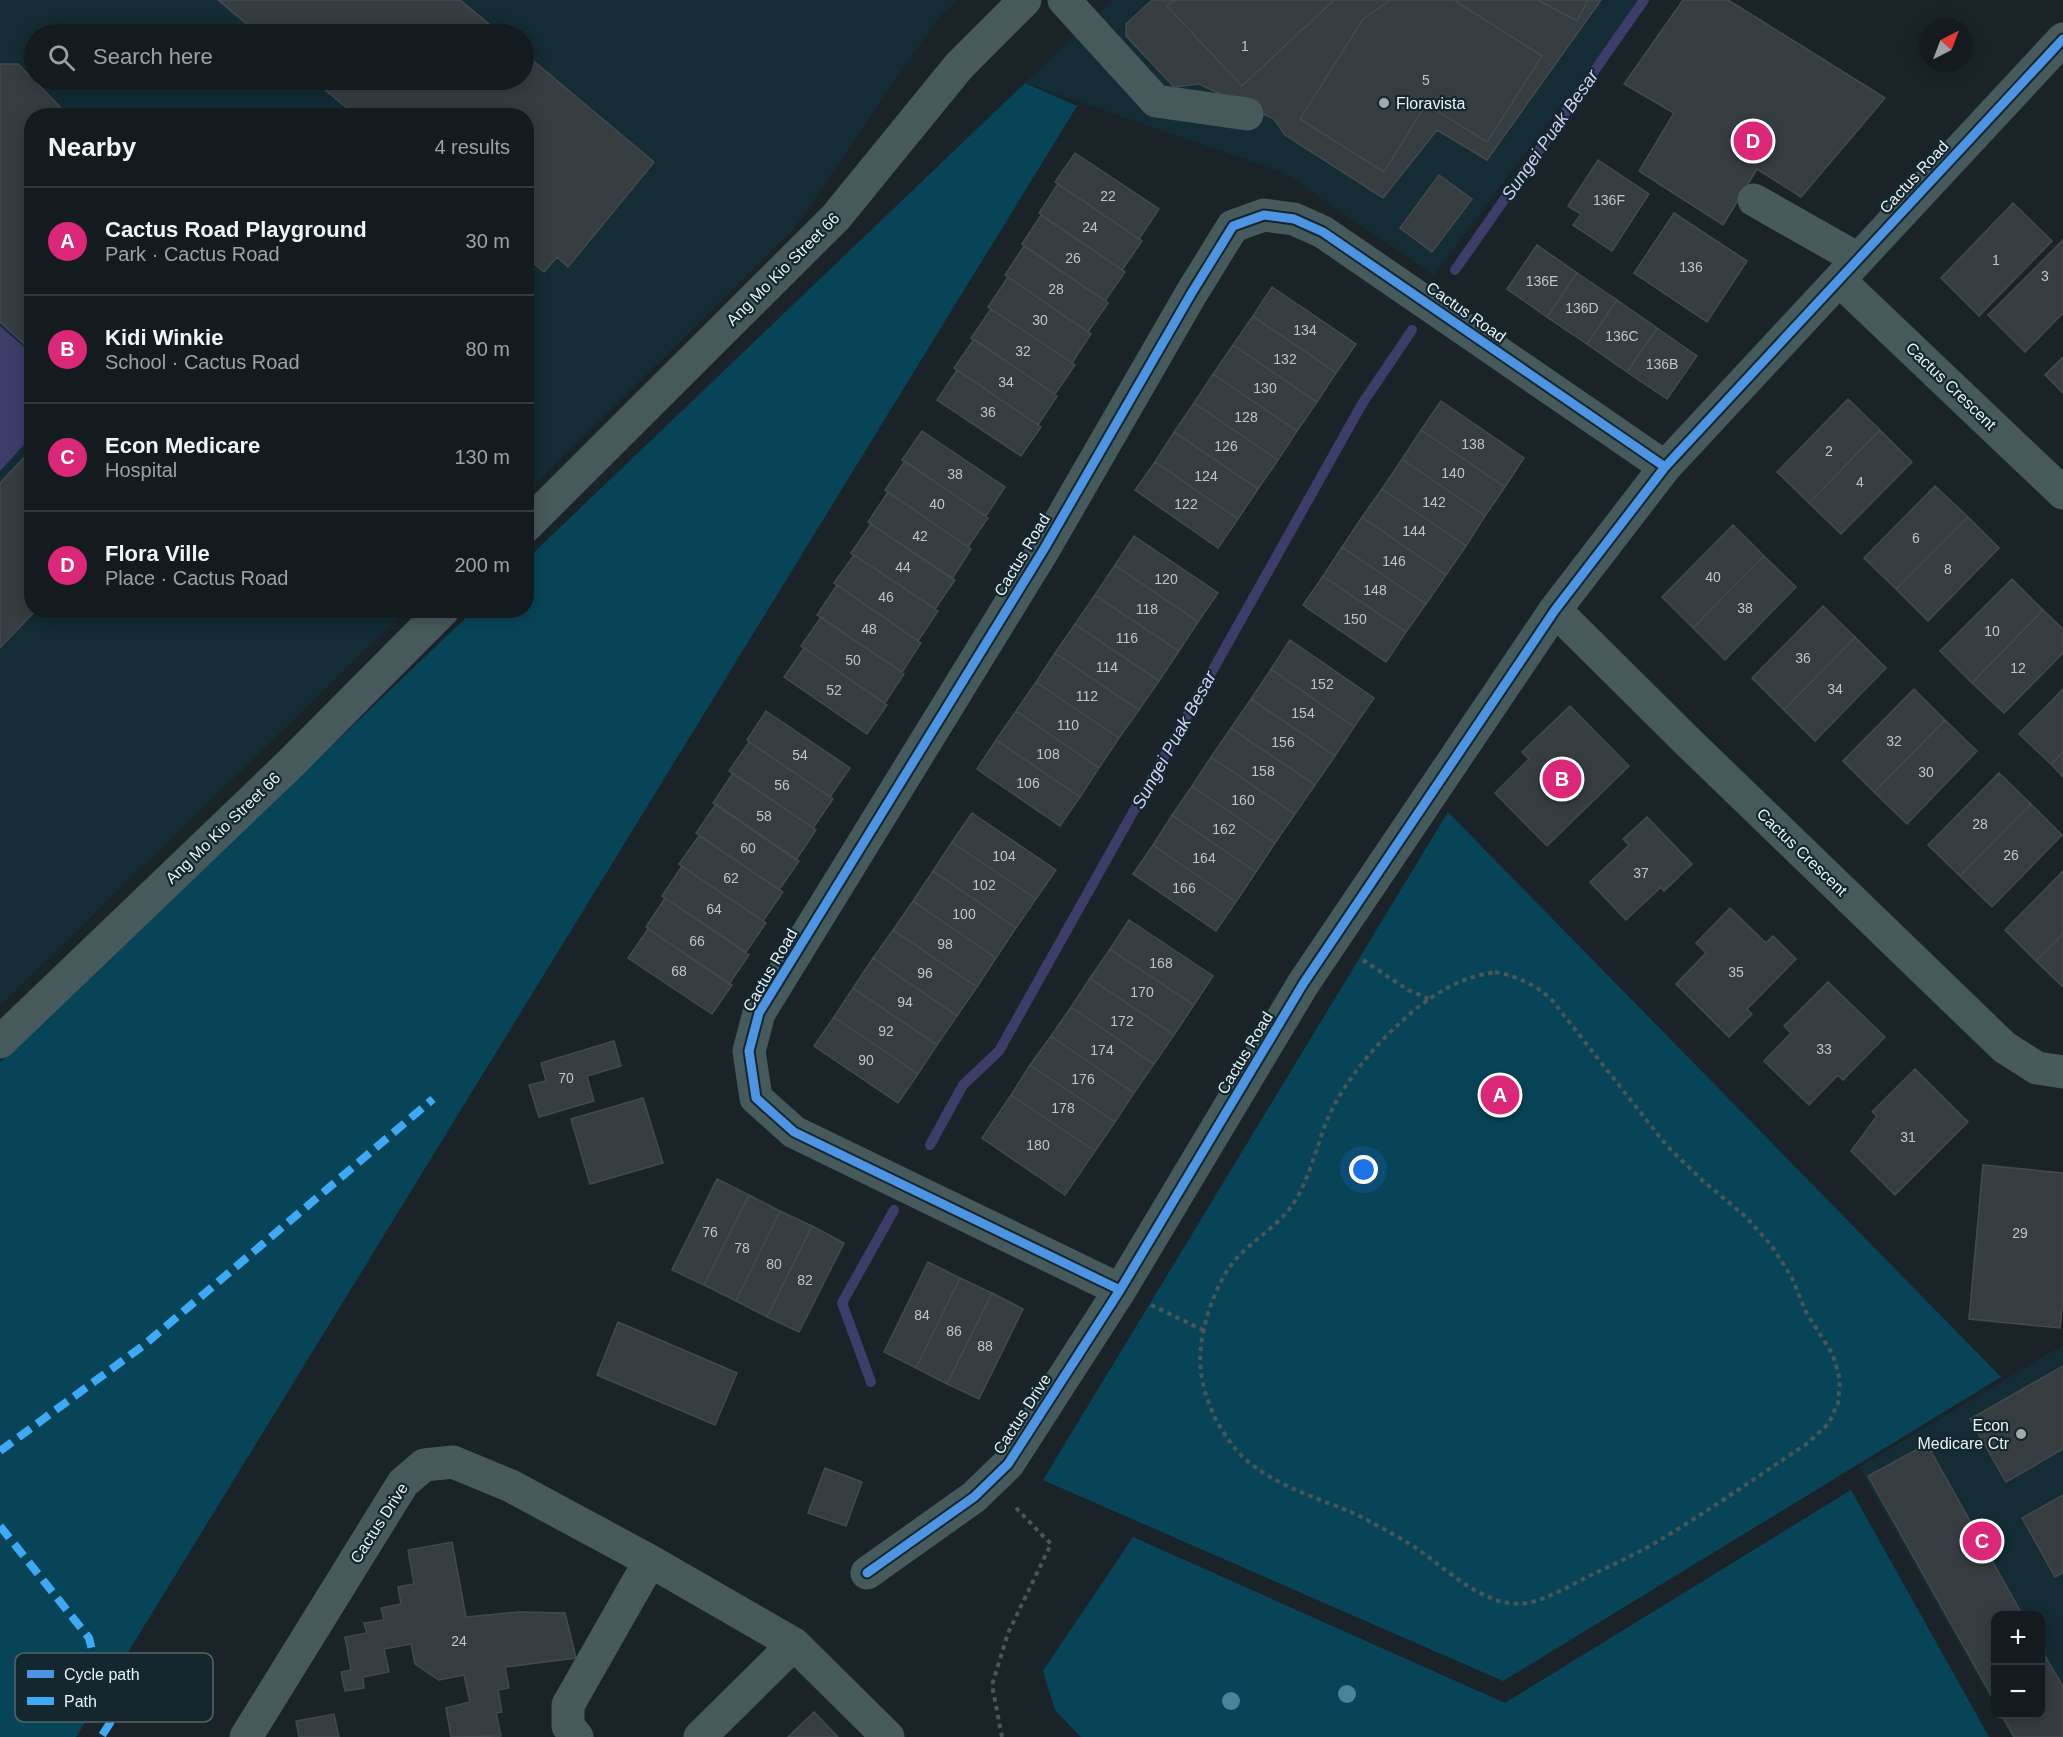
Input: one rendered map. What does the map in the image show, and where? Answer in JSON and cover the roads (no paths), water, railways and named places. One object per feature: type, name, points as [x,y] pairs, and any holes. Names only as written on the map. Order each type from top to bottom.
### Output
[{"type":"street","name":"Ang Mo Kio Street 66","points":[[534,518],[836,217],[959,66],[1025,0]]},
{"type":"street","points":[[1064,0],[1156,101],[1247,114]]},
{"type":"street","name":"Cactus Road","points":[[1665,467],[1323,232],[1294,219],[1263,215],[1233,226],[1185,304],[1044,549],[759,1013],[749,1051],[756,1098],[794,1132],[1120,1290],[1303,984],[1555,610],[1665,467],[2063,39]]},
{"type":"street","name":"Cactus Crescent","points":[[1754,200],[1848,270],[2063,493]]},
{"type":"street","name":"Cactus Crescent","points":[[1555,610],[2004,1047],[2037,1068],[2063,1072]]},
{"type":"street","name":"Ang Mo Kio Street 66","points":[[0,1042],[291,763],[434,618]]},
{"type":"street","name":"Cactus Drive","points":[[867,1573],[936,1526],[991,1482],[1008,1464],[1120,1290]]},
{"type":"street","name":"Cactus Drive","points":[[246,1737],[403,1483],[424,1465],[453,1462],[511,1486],[650,1561],[794,1644]]},
{"type":"street","points":[[577,1737],[568,1726],[568,1705],[650,1561]]},
{"type":"street","points":[[700,1737],[794,1644],[888,1737]]},
{"type":"waterway","name":"Sungei Puak Besar","points":[[1455,270],[1644,0]]},
{"type":"waterway","name":"Sungei Puak Besar","points":[[930,1145],[963,1085],[999,1051],[1362,404],[1412,330]]},
{"type":"waterway","name":"Sungei Puak Besar","points":[[871,1382],[842,1303],[894,1210]]},
{"type":"place","name":"Floravista","points":[[1384,103]]},
{"type":"place","name":"Flora Ville","points":[[1753,141]]},
{"type":"place","name":"Kidi Winkie","points":[[1562,779]]},
{"type":"place","name":"Cactus Road Playground","points":[[1500,1095]]},
{"type":"place","name":"Econ Medicare Ctr","points":[[2021,1434]]},
{"type":"place","name":"Econ Medicare","points":[[1982,1541]]}]
